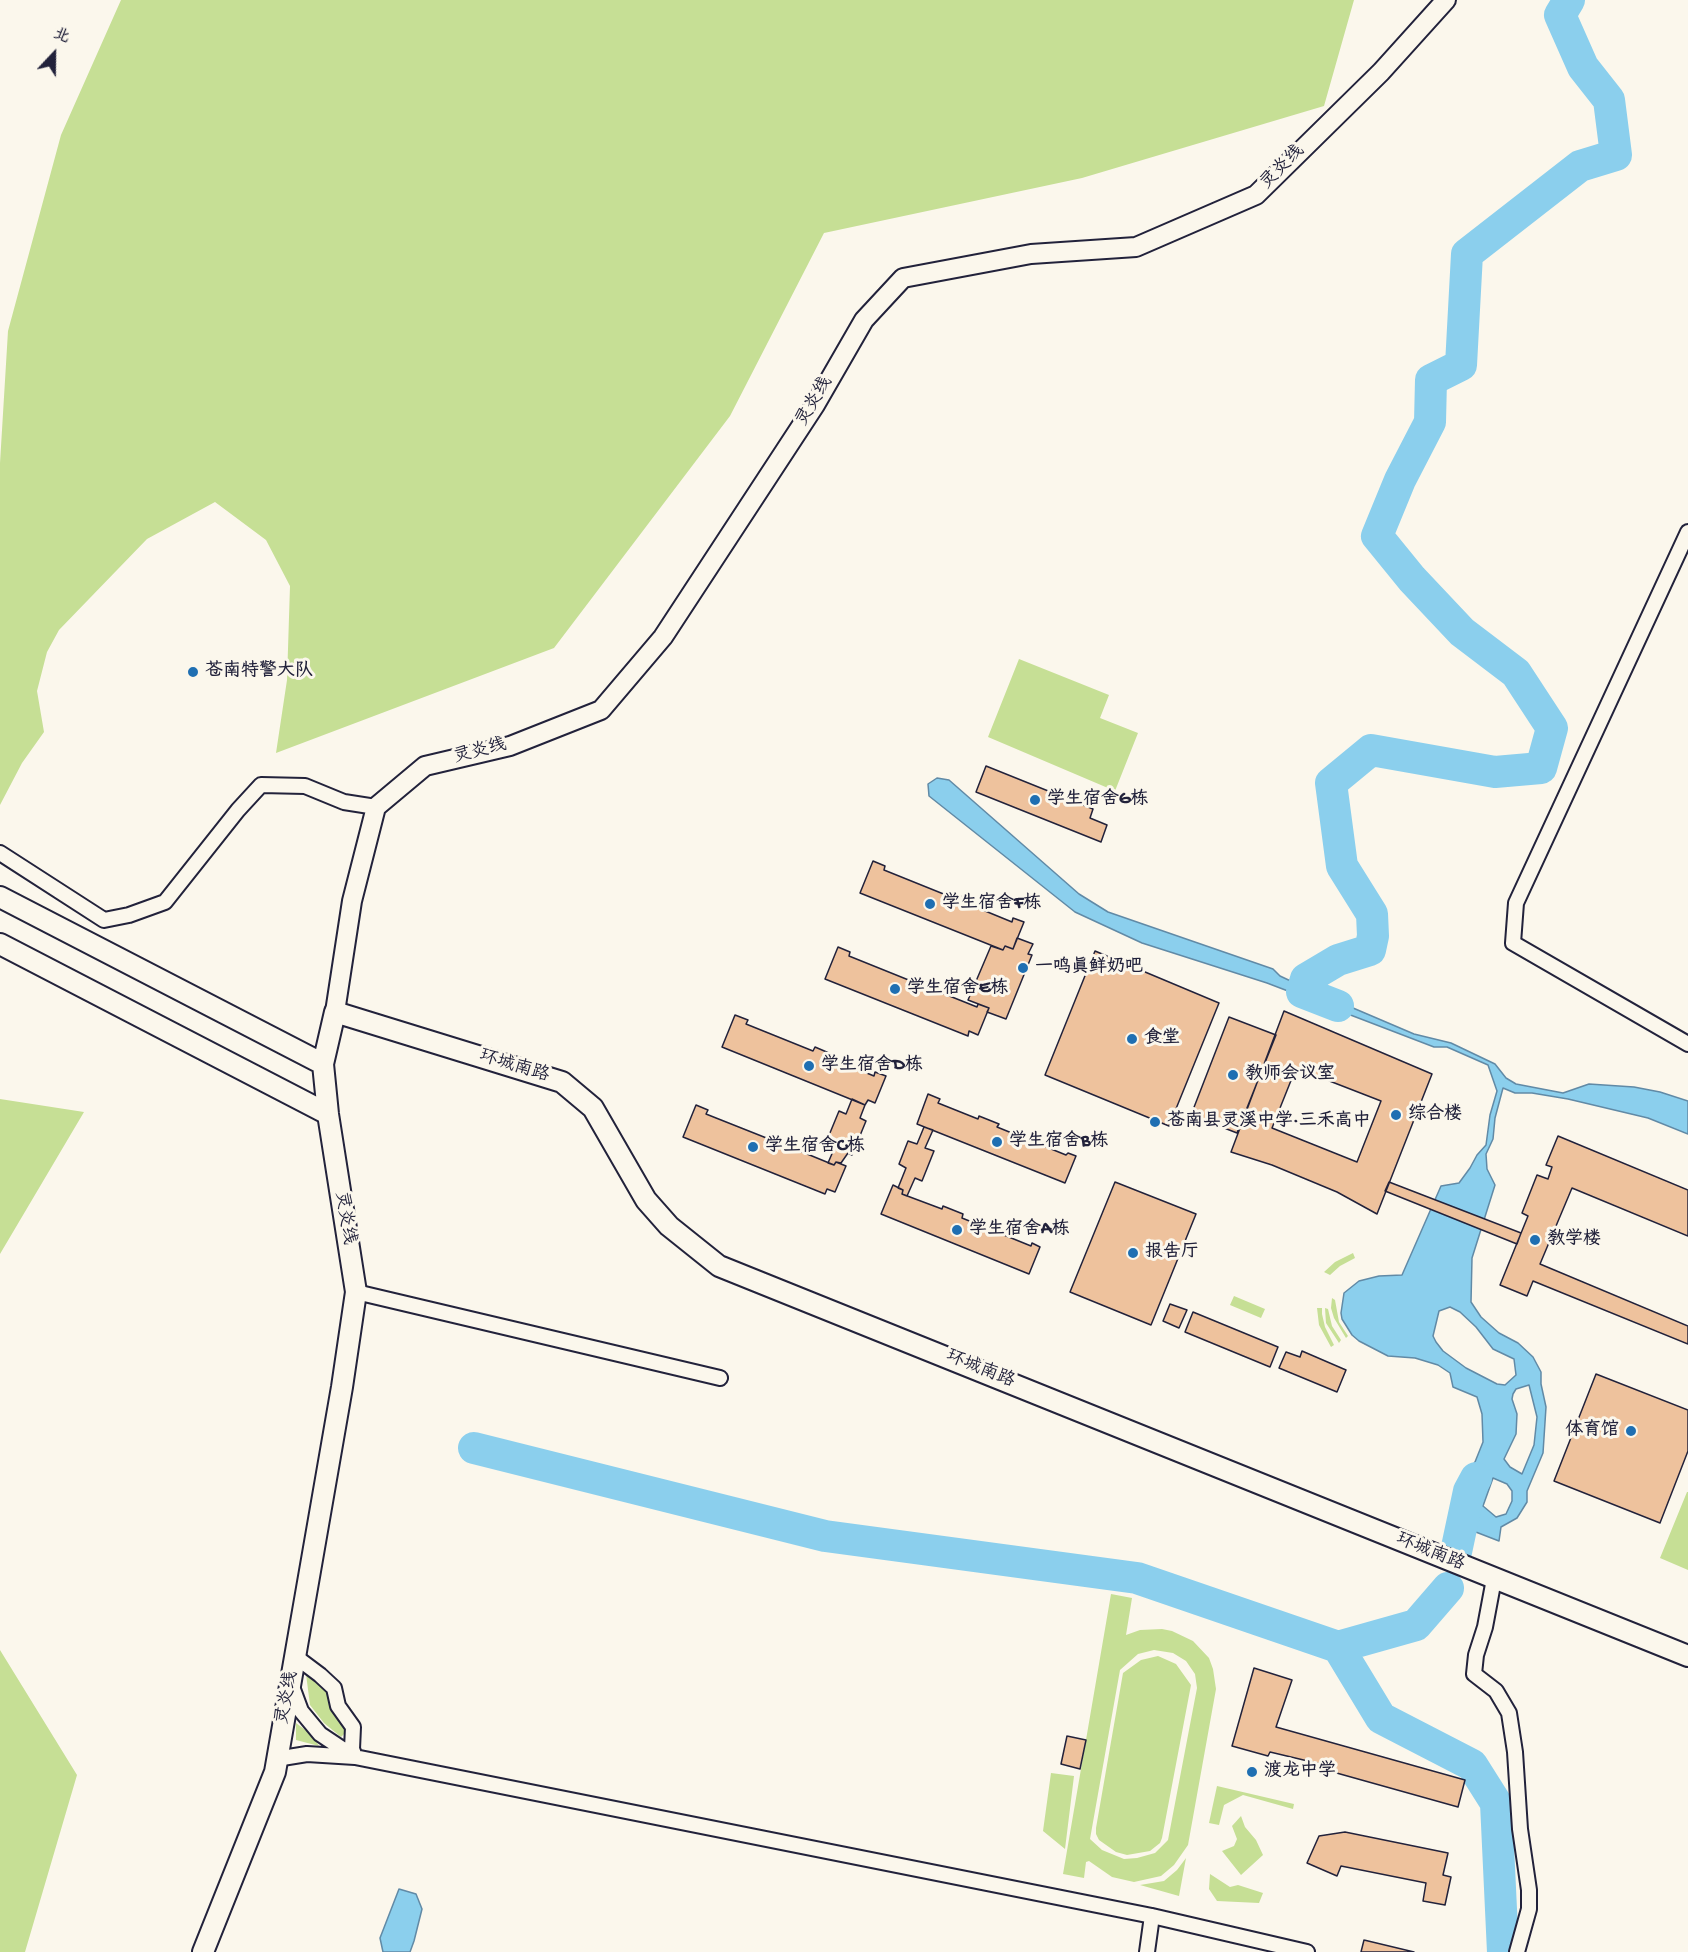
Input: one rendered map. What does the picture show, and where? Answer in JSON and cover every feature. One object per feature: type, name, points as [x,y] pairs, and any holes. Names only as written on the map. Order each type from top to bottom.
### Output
[{"type":"main road","points":[[0,897],[323,1064]]},
{"type":"main road","points":[[0,944],[328,1114]]},
{"type":"main road","name":"灵炎线","points":[[203,1952],[275,1772],[342,1387],[356,1292],[328,1114],[323,1064],[335,1012]]},
{"type":"main road","name":"环城南路","points":[[335,1012],[562,1082],[592,1108],[646,1200],[669,1226],[719,1266],[1688,1656]]},
{"type":"street","name":"灵炎线","points":[[335,1012],[352,901],[376,807],[424,766],[510,746],[601,710],[663,637],[815,405],[864,320],[903,278],[1031,254],[1136,248],[1256,195],[1381,72],[1446,0]]},
{"type":"street","points":[[1688,532],[1516,903],[1513,943],[1688,1044]]},
{"type":"street","points":[[0,854],[104,920],[129,915],[165,902],[238,810],[261,785],[305,786],[344,802],[376,807]]},
{"type":"street","points":[[356,1292],[720,1378]]},
{"type":"street","points":[[1494,1579],[1485,1627],[1476,1655],[1474,1674],[1496,1691],[1509,1713],[1515,1752],[1520,1829],[1529,1890],[1529,1909],[1517,1952]]},
{"type":"street","points":[[296,1657],[334,1688],[338,1706],[353,1727],[352,1749],[355,1757]]},
{"type":"street","points":[[291,1683],[301,1711],[320,1734],[355,1757]]},
{"type":"street","points":[[276,1759],[307,1754],[355,1757],[1152,1916],[1306,1952]]},
{"type":"street","points":[[1147,1952],[1152,1916]]},
{"type":"green space","points":[[121,0],[1354,0],[1324,106],[1082,178],[824,233],[730,416],[554,648],[276,753],[287,680],[290,586],[266,540],[215,502],[147,539],[59,630],[47,652],[37,691],[44,732],[22,763],[0,805],[0,463],[8,331],[61,135]]},
{"type":"green space","points":[[1019,659],[1109,695],[1100,718],[1138,733],[1115,791],[988,737]]},
{"type":"green space","points":[[0,1099],[84,1112],[0,1254]]},
{"type":"green space","points":[[1353,1253],[1355,1258],[1340,1266],[1330,1275],[1324,1272],[1335,1262]]},
{"type":"green space","points":[[1234,1296],[1265,1309],[1261,1318],[1230,1305]]},
{"type":"green space","points":[[1332,1298],[1335,1300],[1339,1322],[1348,1336],[1346,1338],[1334,1318],[1331,1308]]},
{"type":"green space","points":[[1317,1308],[1322,1308],[1325,1327],[1334,1345],[1331,1347],[1319,1325]]},
{"type":"green space","points":[[1325,1308],[1328,1309],[1332,1326],[1341,1340],[1339,1343],[1326,1323]]},
{"type":"green space","points":[[1688,1492],[1688,1570],[1660,1558]]},
{"type":"green space","points":[[1111,1594],[1132,1598],[1126,1635],[1140,1630],[1172,1631],[1193,1641],[1209,1658],[1213,1669],[1216,1689],[1188,1845],[1174,1865],[1161,1876],[1134,1882],[1112,1877],[1089,1861],[1086,1862],[1084,1878],[1063,1874]],"holes":[[[1154,1650],[1173,1653],[1186,1661],[1195,1674],[1197,1688],[1168,1840],[1155,1853],[1124,1859],[1102,1850],[1090,1839],[1120,1670],[1138,1654]]]},
{"type":"green space","points":[[0,1650],[77,1775],[25,1952],[0,1952]]},
{"type":"green space","points":[[1158,1656],[1176,1664],[1191,1685],[1162,1838],[1160,1843],[1150,1851],[1127,1855],[1116,1852],[1099,1840],[1096,1828],[1123,1673],[1141,1660]]},
{"type":"green space","points":[[306,1674],[327,1685],[348,1730],[341,1737],[324,1723],[310,1705]]},
{"type":"green space","points":[[296,1723],[312,1735],[319,1746],[296,1740]]},
{"type":"green space","points":[[1051,1773],[1074,1776],[1065,1849],[1043,1831]]},
{"type":"green space","points":[[1217,1786],[1294,1804],[1293,1809],[1243,1795],[1224,1805],[1219,1825],[1209,1823]]},
{"type":"green space","points":[[1241,1816],[1245,1827],[1256,1840],[1263,1855],[1241,1875],[1222,1851],[1234,1846],[1237,1839],[1232,1826]]},
{"type":"green space","points":[[1186,1858],[1179,1896],[1140,1885],[1164,1881]]},
{"type":"green space","points":[[1210,1874],[1230,1887],[1238,1885],[1263,1893],[1259,1903],[1217,1901],[1209,1889]]},
{"type":"water","points":[[937,778],[949,780],[1079,894],[1108,912],[1273,969],[1280,976],[1297,984],[1414,1034],[1451,1043],[1495,1064],[1506,1078],[1516,1084],[1563,1093],[1589,1084],[1634,1087],[1688,1101],[1688,1134],[1648,1118],[1568,1099],[1532,1093],[1515,1093],[1503,1088],[1495,1118],[1493,1139],[1486,1154],[1487,1169],[1495,1185],[1472,1258],[1471,1302],[1481,1317],[1499,1333],[1518,1343],[1533,1357],[1541,1372],[1546,1407],[1543,1453],[1527,1491],[1527,1502],[1517,1518],[1501,1527],[1499,1541],[1468,1529],[1456,1491],[1475,1462],[1483,1442],[1482,1414],[1477,1397],[1453,1387],[1450,1373],[1438,1365],[1415,1358],[1388,1356],[1359,1341],[1352,1335],[1341,1313],[1344,1293],[1359,1281],[1379,1276],[1402,1275],[1441,1186],[1459,1183],[1486,1145],[1490,1115],[1497,1091],[1488,1065],[1447,1047],[1434,1047],[1267,983],[1142,943],[1075,912],[929,796],[928,784]],"holes":[[[1450,1307],[1460,1312],[1476,1327],[1493,1349],[1514,1359],[1516,1375],[1505,1385],[1497,1384],[1466,1368],[1443,1351],[1436,1342],[1433,1336],[1439,1311]],[[1529,1385],[1537,1417],[1534,1445],[1522,1474],[1510,1467],[1504,1459],[1516,1434],[1517,1414],[1512,1399],[1516,1389]],[[1493,1478],[1507,1484],[1512,1491],[1512,1501],[1506,1514],[1496,1517],[1483,1506]]]},
{"type":"water","points":[[399,1889],[416,1894],[422,1909],[414,1941],[410,1952],[383,1952],[380,1938]]},
{"type":"building","name":"学生宿舍G栋","points":[[986,766],[1093,809],[1090,818],[1107,825],[1101,842],[976,792]]},
{"type":"building","name":"学生宿舍F栋","points":[[873,861],[885,866],[884,870],[951,897],[953,893],[974,902],[973,906],[1012,922],[1013,918],[1024,922],[1013,949],[1005,946],[1003,950],[860,893]]},
{"type":"building","points":[[1017,938],[1033,944],[1028,954],[1032,955],[1006,1019],[987,1012],[989,1008],[968,1000],[991,946],[1003,950],[1005,946],[1013,949]]},
{"type":"building","name":"学生宿舍E栋","points":[[838,947],[850,952],[849,956],[916,983],[918,979],[939,987],[937,991],[977,1007],[978,1004],[989,1008],[978,1035],[969,1031],[968,1036],[825,979]]},
{"type":"building","name":"食堂","points":[[1095,951],[1219,1003],[1169,1126],[1045,1075]]},
{"type":"building","name":"综合楼","points":[[1284,1011],[1432,1074],[1377,1214],[1337,1192],[1272,1165],[1231,1152]],"holes":[[[1296,1068],[1381,1101],[1357,1162],[1272,1128]]]},
{"type":"building","name":"学生宿舍D栋","points":[[735,1015],[748,1020],[746,1024],[813,1051],[815,1047],[836,1056],[835,1060],[874,1076],[875,1072],[886,1076],[875,1103],[868,1100],[865,1105],[722,1047]]},
{"type":"building","name":"教师会议室","points":[[1229,1017],[1276,1035],[1237,1133],[1191,1115]]},
{"type":"building","name":"学生宿舍B栋","points":[[928,1094],[940,1099],[938,1103],[978,1119],[979,1116],[999,1124],[997,1127],[1066,1155],[1068,1153],[1076,1156],[1065,1183],[917,1124]]},
{"type":"building","points":[[852,1099],[865,1105],[860,1118],[866,1121],[852,1155],[848,1153],[841,1163],[836,1162],[834,1165],[828,1163],[834,1149],[825,1145],[839,1111],[846,1114]]},
{"type":"building","name":"学生宿舍C栋","points":[[696,1105],[708,1110],[706,1114],[774,1141],[775,1137],[797,1145],[795,1149],[834,1165],[836,1162],[846,1166],[835,1192],[827,1189],[825,1194],[683,1137]]},
{"type":"building","points":[[924,1127],[933,1130],[925,1148],[934,1151],[922,1181],[915,1178],[907,1196],[902,1194],[903,1190],[898,1188],[906,1168],[899,1164],[908,1141],[917,1144]]},
{"type":"building","name":"教学楼","points":[[1558,1136],[1688,1190],[1688,1236],[1572,1188],[1540,1264],[1688,1326],[1688,1344],[1533,1281],[1527,1296],[1500,1285],[1528,1216],[1522,1213],[1537,1175],[1548,1179],[1552,1167],[1546,1165]]},
{"type":"building","name":"报告厅","points":[[1115,1182],[1196,1214],[1151,1325],[1070,1292]]},
{"type":"building","points":[[1389,1182],[1521,1233],[1517,1244],[1385,1191]]},
{"type":"building","name":"学生宿舍A栋","points":[[893,1185],[903,1190],[902,1194],[942,1209],[943,1206],[963,1214],[962,1218],[1031,1246],[1032,1243],[1040,1247],[1029,1274],[881,1214]]},
{"type":"building","points":[[1170,1304],[1187,1310],[1179,1328],[1163,1321]]},
{"type":"building","points":[[1193,1312],[1278,1347],[1270,1367],[1185,1332]]},
{"type":"building","points":[[1302,1351],[1346,1370],[1337,1392],[1279,1368],[1286,1352],[1300,1357]]},
{"type":"building","name":"体育馆","points":[[1596,1374],[1688,1410],[1688,1451],[1660,1523],[1554,1481]]},
{"type":"building","points":[[1254,1668],[1292,1680],[1276,1727],[1465,1780],[1458,1807],[1333,1772],[1333,1767],[1270,1752],[1268,1756],[1232,1746]]},
{"type":"building","points":[[1067,1736],[1086,1740],[1080,1769],[1061,1764]]},
{"type":"building","points":[[1345,1832],[1448,1853],[1443,1875],[1451,1877],[1445,1905],[1423,1901],[1426,1883],[1341,1866],[1337,1876],[1307,1863],[1319,1836]]},
{"type":"building","points":[[1364,1940],[1414,1952],[1361,1952]]},
{"type":"waterway","points":[[1338,1006],[1302,992],[1306,979],[1338,960],[1370,950],[1373,936],[1372,914],[1342,866],[1331,783],[1371,750],[1495,772],[1541,768],[1552,728],[1516,673],[1462,632],[1412,579],[1377,536],[1400,480],[1430,422],[1431,380],[1461,365],[1467,254],[1580,166],[1616,155],[1609,100],[1583,67],[1560,15],[1569,0]]},
{"type":"waterway","points":[[474,1448],[825,1536],[1137,1578],[1338,1647]]},
{"type":"waterway","points":[[1456,1552],[1469,1491],[1476,1478]]},
{"type":"waterway","points":[[1448,1588],[1416,1625],[1338,1647],[1381,1718],[1472,1765],[1496,1803],[1503,1952]]},
{"type":"place","name":"苍南特警大队","points":[[193,672]]},
{"type":"place","name":"学生宿舍G栋","points":[[1035,800]]},
{"type":"place","name":"学生宿舍F栋","points":[[930,904]]},
{"type":"place","name":"一鸣真鲜奶吧","points":[[1023,968]]},
{"type":"place","name":"学生宿舍E栋","points":[[895,989]]},
{"type":"place","name":"食堂","points":[[1132,1039]]},
{"type":"place","name":"学生宿舍D栋","points":[[809,1066]]},
{"type":"place","name":"教师会议室","points":[[1233,1075]]},
{"type":"place","name":"综合楼","points":[[1396,1115]]},
{"type":"place","name":"苍南县灵溪中学·三禾高中","points":[[1155,1122]]},
{"type":"place","name":"学生宿舍B栋","points":[[997,1142]]},
{"type":"place","name":"学生宿舍C栋","points":[[753,1147]]},
{"type":"place","name":"学生宿舍A栋","points":[[957,1230]]},
{"type":"place","name":"教学楼","points":[[1535,1240]]},
{"type":"place","name":"报告厅","points":[[1133,1253]]},
{"type":"place","name":"体育馆","points":[[1631,1431]]},
{"type":"place","name":"渡龙中学","points":[[1252,1772]]}]
